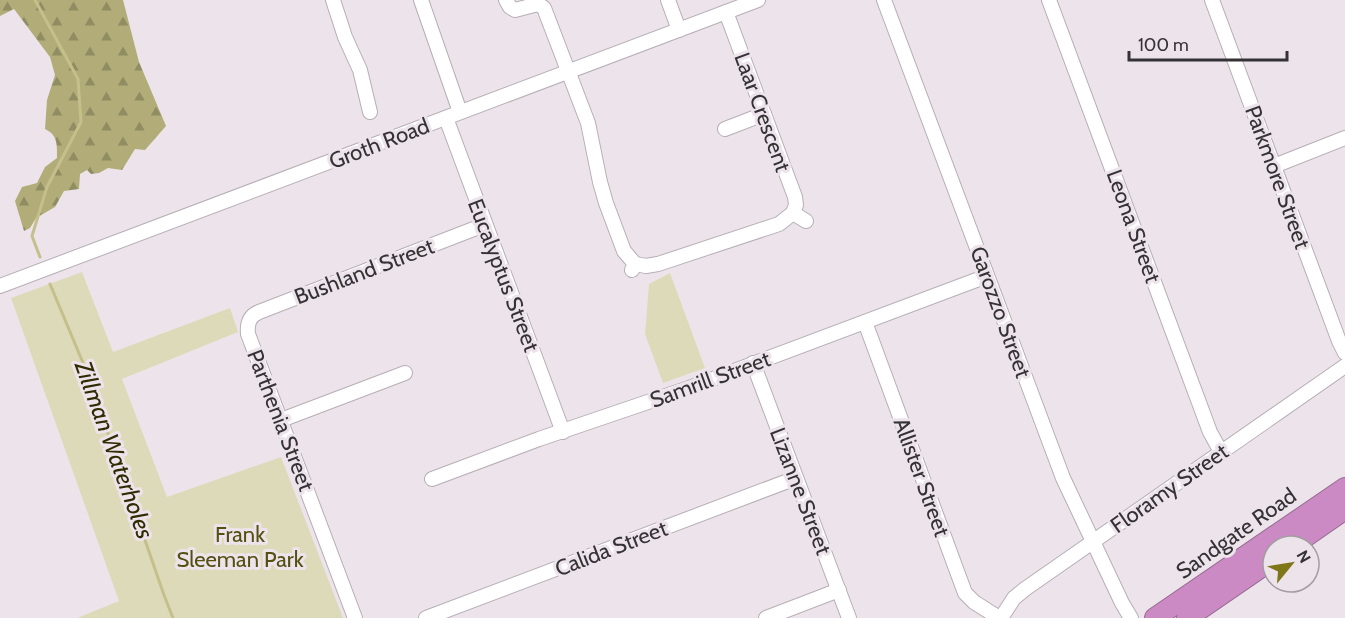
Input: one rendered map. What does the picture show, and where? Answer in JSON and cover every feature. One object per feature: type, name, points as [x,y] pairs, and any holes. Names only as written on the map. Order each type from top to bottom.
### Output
[{"type":"highway","name":"Sandgate Road","points":[[1155,618],[1345,488]]},
{"type":"highway","name":"Sandgate Road","points":[[1309,534],[1345,509]]},
{"type":"highway","name":"Sandgate Road","points":[[1187,618],[1261,567]]},
{"type":"street","points":[[333,0],[345,37],[360,70],[370,112]]},
{"type":"street","points":[[421,0],[460,112]]},
{"type":"street","points":[[506,0],[515,10],[538,4],[542,6],[588,123],[606,203],[624,251],[633,267],[658,264],[778,224],[793,213],[806,221]]},
{"type":"street","points":[[668,0],[679,30]]},
{"type":"street","name":"Groth Road","points":[[0,286],[758,0]]},
{"type":"street","name":"Garozzo Street","points":[[884,0],[1063,478],[1092,542],[1131,618]]},
{"type":"street","name":"Leona Street","points":[[1049,0],[1210,432],[1221,452]]},
{"type":"street","name":"Parkmore Street","points":[[1212,0],[1345,353]]},
{"type":"street","name":"Laar Crescent","points":[[726,12],[795,197],[796,206],[793,213]]},
{"type":"street","points":[[725,129],[764,114]]},
{"type":"street","name":"Eucalyptus Street","points":[[446,118],[562,432]]},
{"type":"street","points":[[1274,166],[1345,138]]},
{"type":"street","name":"Bushland Street","points":[[248,323],[252,316],[259,312],[484,225]]},
{"type":"street","name":"Samrill Street","points":[[432,479],[987,276]]},
{"type":"street","name":"Allister Street","points":[[865,322],[965,592],[974,602],[1000,618]]},
{"type":"street","name":"Parthenia Street","points":[[248,323],[248,334],[355,618]]},
{"type":"street","name":"Lizanne Street","points":[[753,363],[849,618]]},
{"type":"street","name":"Floramy Street","points":[[1000,618],[1019,593],[1345,366]]},
{"type":"street","points":[[281,420],[405,373]]},
{"type":"street","name":"Calida Street","points":[[426,618],[796,478]]},
{"type":"street","points":[[766,618],[839,590]]},
{"type":"green space","points":[[0,0],[123,0],[139,62],[166,126],[145,150],[135,149],[122,170],[108,168],[91,174],[87,170],[80,174],[79,189],[64,191],[55,207],[36,218],[30,228],[24,231],[15,201],[22,187],[37,183],[45,167],[57,158],[55,137],[45,129],[47,100],[55,75],[50,57],[14,9],[0,16]]},
{"type":"green space","name":"Frank Sleeman Park","points":[[82,272],[113,352],[230,308],[238,332],[122,379],[167,497],[281,457],[343,618],[77,618],[119,601],[11,298]]},
{"type":"green space","points":[[670,273],[705,368],[663,383],[645,334],[649,284]]},
{"type":"waterway","name":"Zillman Waterholes","points":[[35,0],[78,79],[81,122],[47,187],[32,236],[40,257]]},
{"type":"waterway","name":"Zillman Waterholes","points":[[50,284],[86,370],[173,618]]}]
